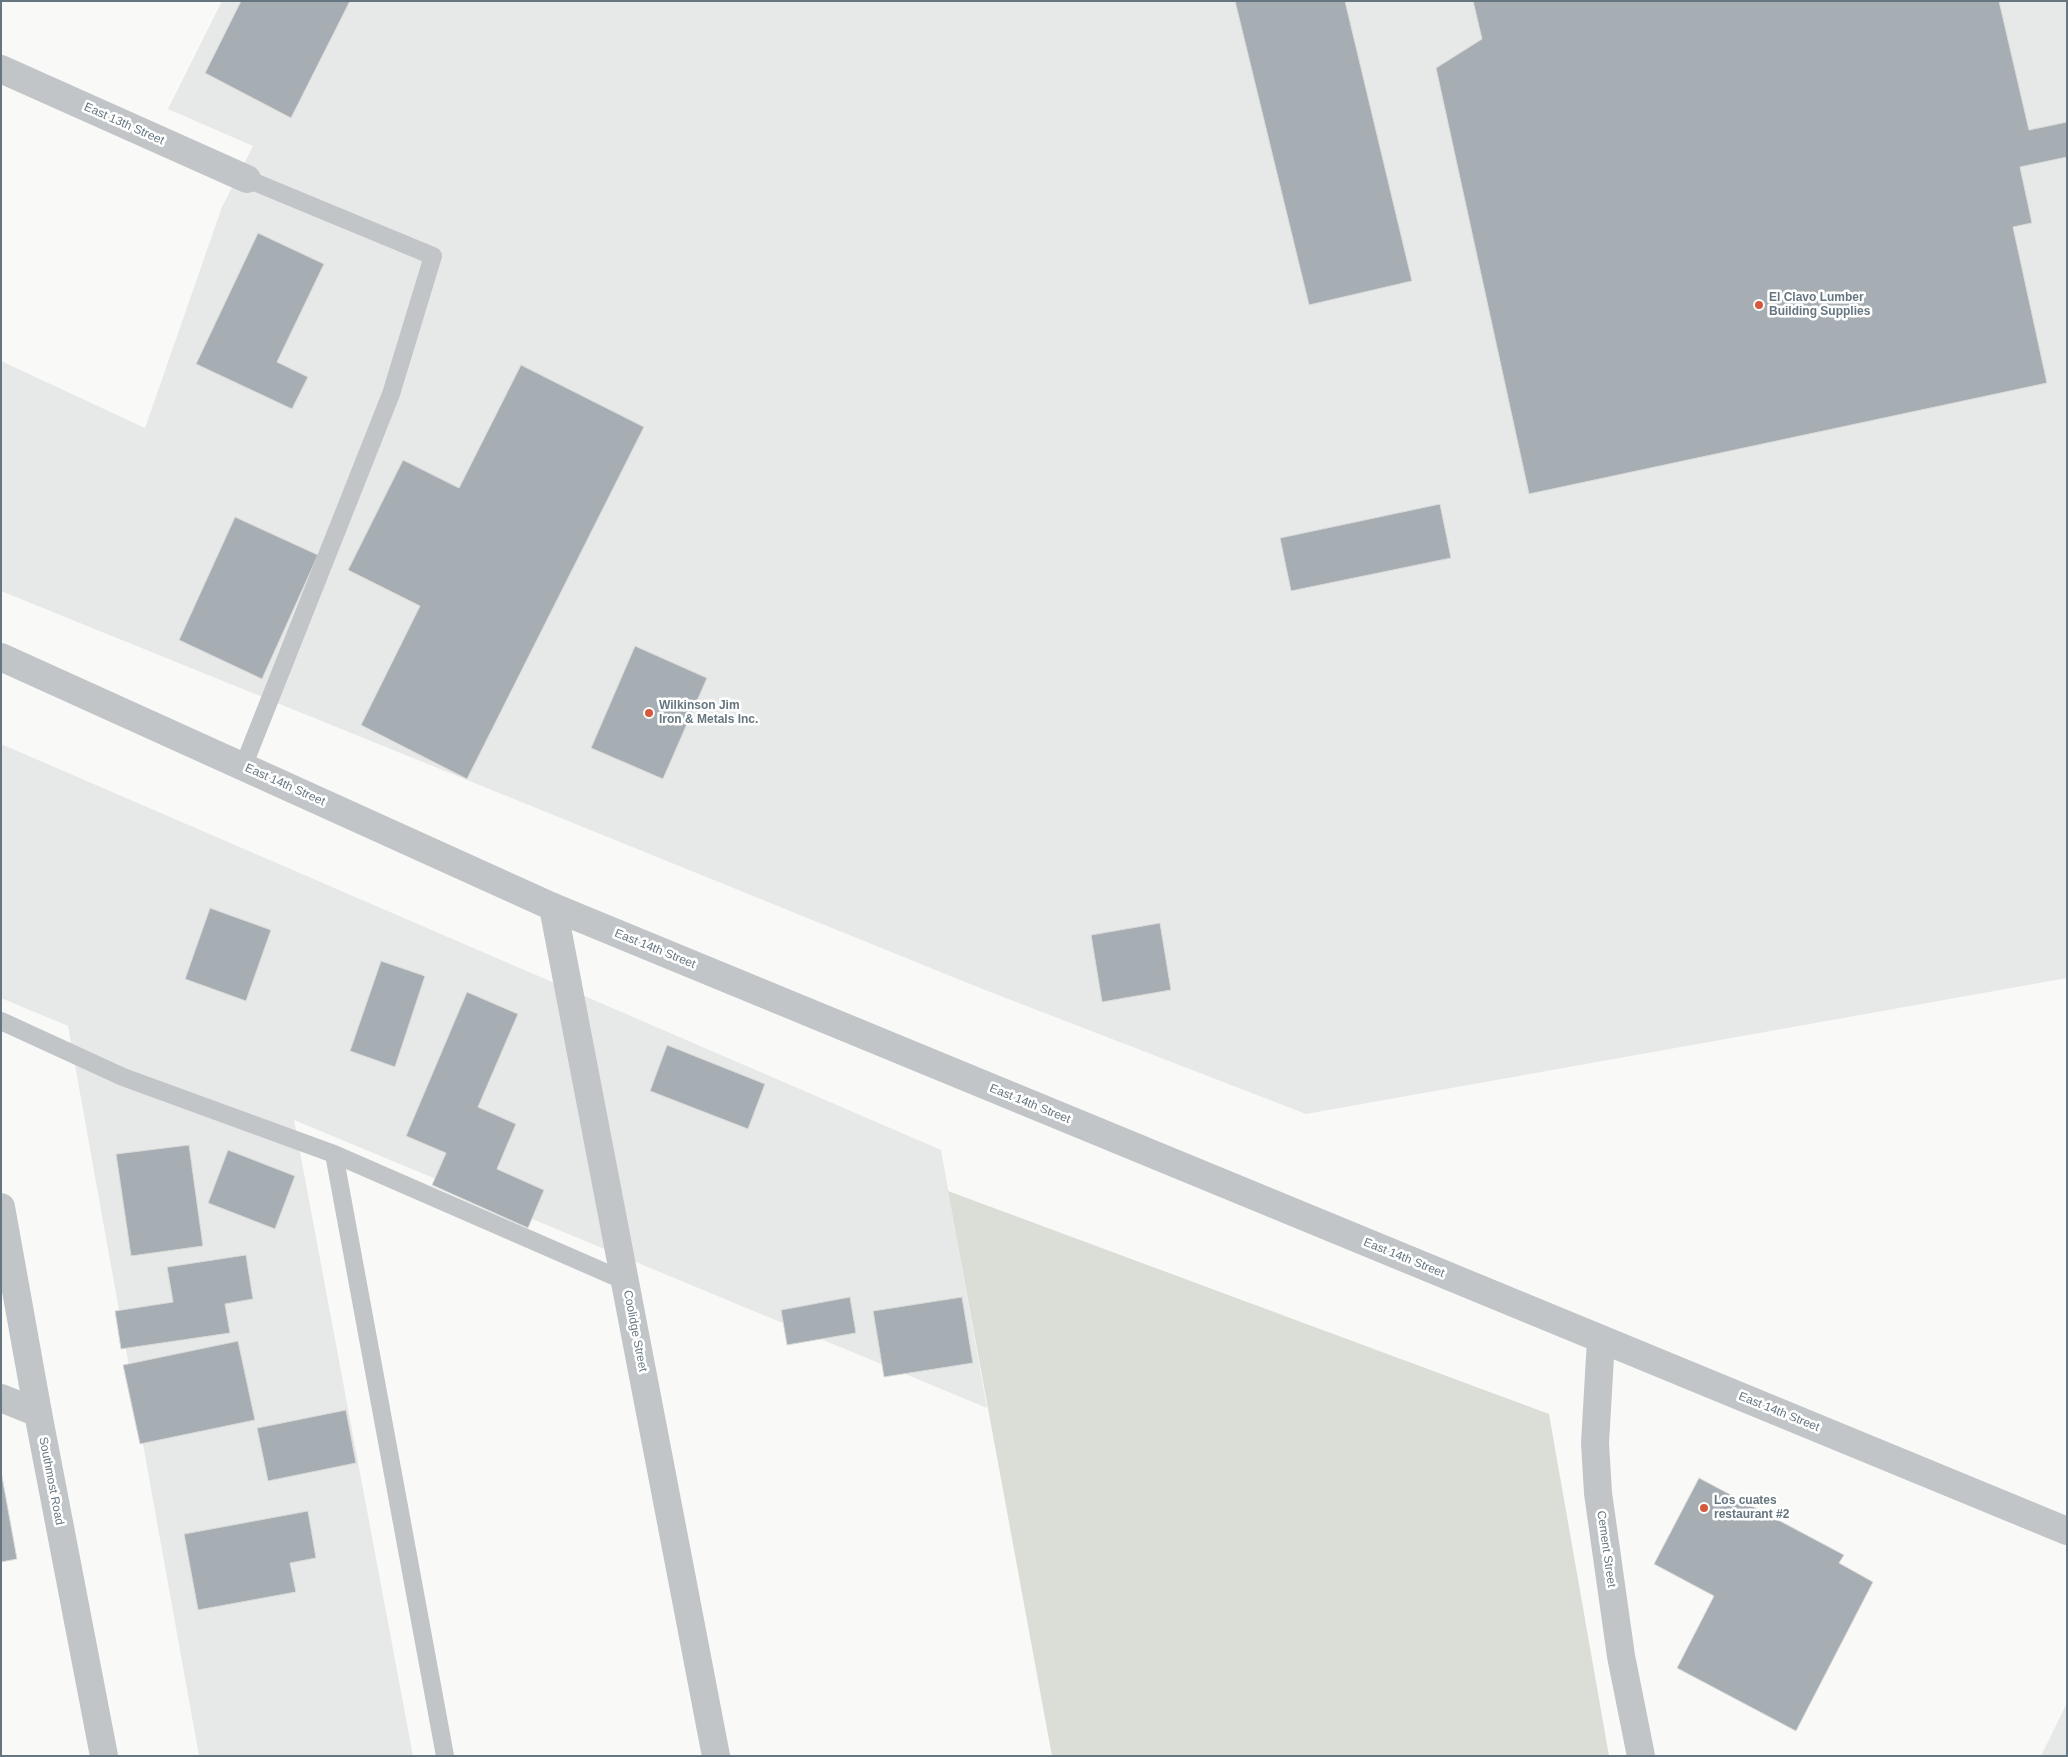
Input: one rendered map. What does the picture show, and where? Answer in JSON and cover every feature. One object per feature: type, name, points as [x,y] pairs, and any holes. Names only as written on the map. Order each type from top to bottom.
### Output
[{"type":"street","name":"East 13th Street","points":[[1,69],[247,179]]},
{"type":"street","name":"East 14th Street","points":[[1,657],[553,907],[2067,1531]]},
{"type":"street","name":"Coolidge Street","points":[[553,907],[716,1756]]},
{"type":"street","name":"Southmost Road","points":[[1,1207],[38,1413],[104,1756]]},
{"type":"street","name":"Cement Street","points":[[1601,1340],[1595,1443],[1598,1493],[1621,1656],[1641,1756]]},
{"type":"street","points":[[1,1398],[38,1413]]},
{"type":"lane","points":[[243,766],[391,394],[433,256],[247,179]]},
{"type":"lane","points":[[1,1021],[123,1078],[334,1154],[625,1281]]},
{"type":"lane","points":[[334,1154],[446,1756]]},
{"type":"shaded area","points":[[222,1],[2067,1],[2067,978],[1306,1114],[980,988],[1,591],[1,361],[145,428],[222,207],[253,146],[168,109]]},
{"type":"shaded area","points":[[1,744],[941,1150],[987,1408],[294,1120],[413,1756],[199,1756],[68,1026],[1,998]]},
{"type":"shaded area","points":[[948,1191],[1549,1414],[1609,1756],[1052,1756]]},
{"type":"shaded area","points":[[2067,1703],[2067,1756],[2041,1756]]},
{"type":"building","points":[[241,1],[350,1],[291,118],[205,73]]},
{"type":"building","points":[[1235,1],[1345,1],[1412,281],[1309,305]]},
{"type":"building","name":"El Clavo Lumber Building Supplies","points":[[1473,1],[1999,1],[2029,130],[2067,122],[2067,157],[2020,167],[2032,223],[2013,227],[2047,383],[1529,494],[1436,68],[1482,39]]},
{"type":"building","points":[[258,233],[324,264],[277,362],[308,377],[292,409],[196,364]]},
{"type":"building","points":[[521,365],[644,427],[467,779],[361,725],[420,606],[348,570],[403,460],[459,488]]},
{"type":"building","points":[[1440,504],[1451,558],[1291,591],[1280,538]]},
{"type":"building","points":[[235,517],[318,555],[262,679],[179,640]]},
{"type":"building","name":"Wilkinson Jim Iron & Metals Inc.","points":[[635,646],[707,678],[663,779],[591,748]]},
{"type":"building","points":[[210,908],[271,930],[246,1001],[185,979]]},
{"type":"building","points":[[1160,923],[1171,990],[1102,1002],[1091,935]]},
{"type":"building","points":[[381,961],[425,976],[395,1067],[350,1051]]},
{"type":"building","points":[[467,992],[518,1014],[478,1107],[516,1124],[497,1169],[544,1190],[528,1228],[432,1185],[446,1153],[406,1136]]},
{"type":"building","points":[[667,1045],[765,1084],[748,1129],[650,1091]]},
{"type":"building","points":[[189,1145],[203,1246],[131,1256],[116,1154]]},
{"type":"building","points":[[228,1150],[295,1176],[275,1229],[208,1203]]},
{"type":"building","points":[[246,1255],[253,1299],[225,1304],[230,1333],[121,1349],[115,1311],[173,1302],[167,1267]]},
{"type":"building","points":[[850,1297],[856,1333],[787,1345],[781,1310]]},
{"type":"building","points":[[962,1297],[973,1363],[884,1377],[873,1311]]},
{"type":"building","points":[[238,1341],[255,1420],[140,1444],[123,1365]]},
{"type":"building","points":[[346,1410],[356,1463],[268,1481],[257,1428]]},
{"type":"building","points":[[1,1471],[17,1559],[1,1562]]},
{"type":"building","points":[[1699,1478],[1844,1555],[1839,1563],[1873,1582],[1796,1731],[1677,1668],[1714,1596],[1654,1564]]},
{"type":"building","points":[[308,1511],[316,1558],[290,1563],[296,1592],[198,1610],[184,1534]]},
{"type":"place","name":"El Clavo Lumber Building Supplies","points":[[1759,305]]},
{"type":"place","name":"Wilkinson Jim Iron & Metals Inc.","points":[[649,713]]},
{"type":"place","name":"Los cuates restaurant #2","points":[[1704,1508]]}]
